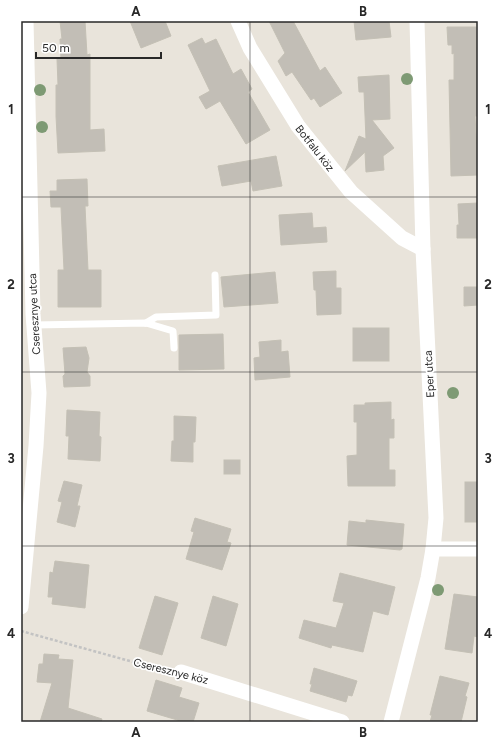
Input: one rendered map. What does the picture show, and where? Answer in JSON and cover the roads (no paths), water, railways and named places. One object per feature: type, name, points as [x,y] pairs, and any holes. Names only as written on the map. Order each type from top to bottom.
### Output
[{"type":"street","name":"Cseresznye utca","points":[[21,607],[36,446],[39,393],[34,325],[26,21]]},
{"type":"street","name":"Botfalu köz","points":[[238,21],[250,48],[307,138],[351,192],[402,238],[423,249]]},
{"type":"street","name":"Eper utca","points":[[391,722],[428,578],[436,518],[423,249],[417,21]]},
{"type":"street","points":[[433,549],[478,549]]},
{"type":"street","name":"Cseresznye köz","points":[[181,672],[342,722]]},
{"type":"lane","points":[[146,323],[156,318],[216,315],[215,275]]},
{"type":"lane","points":[[34,325],[146,323],[172,331],[174,348]]}]
